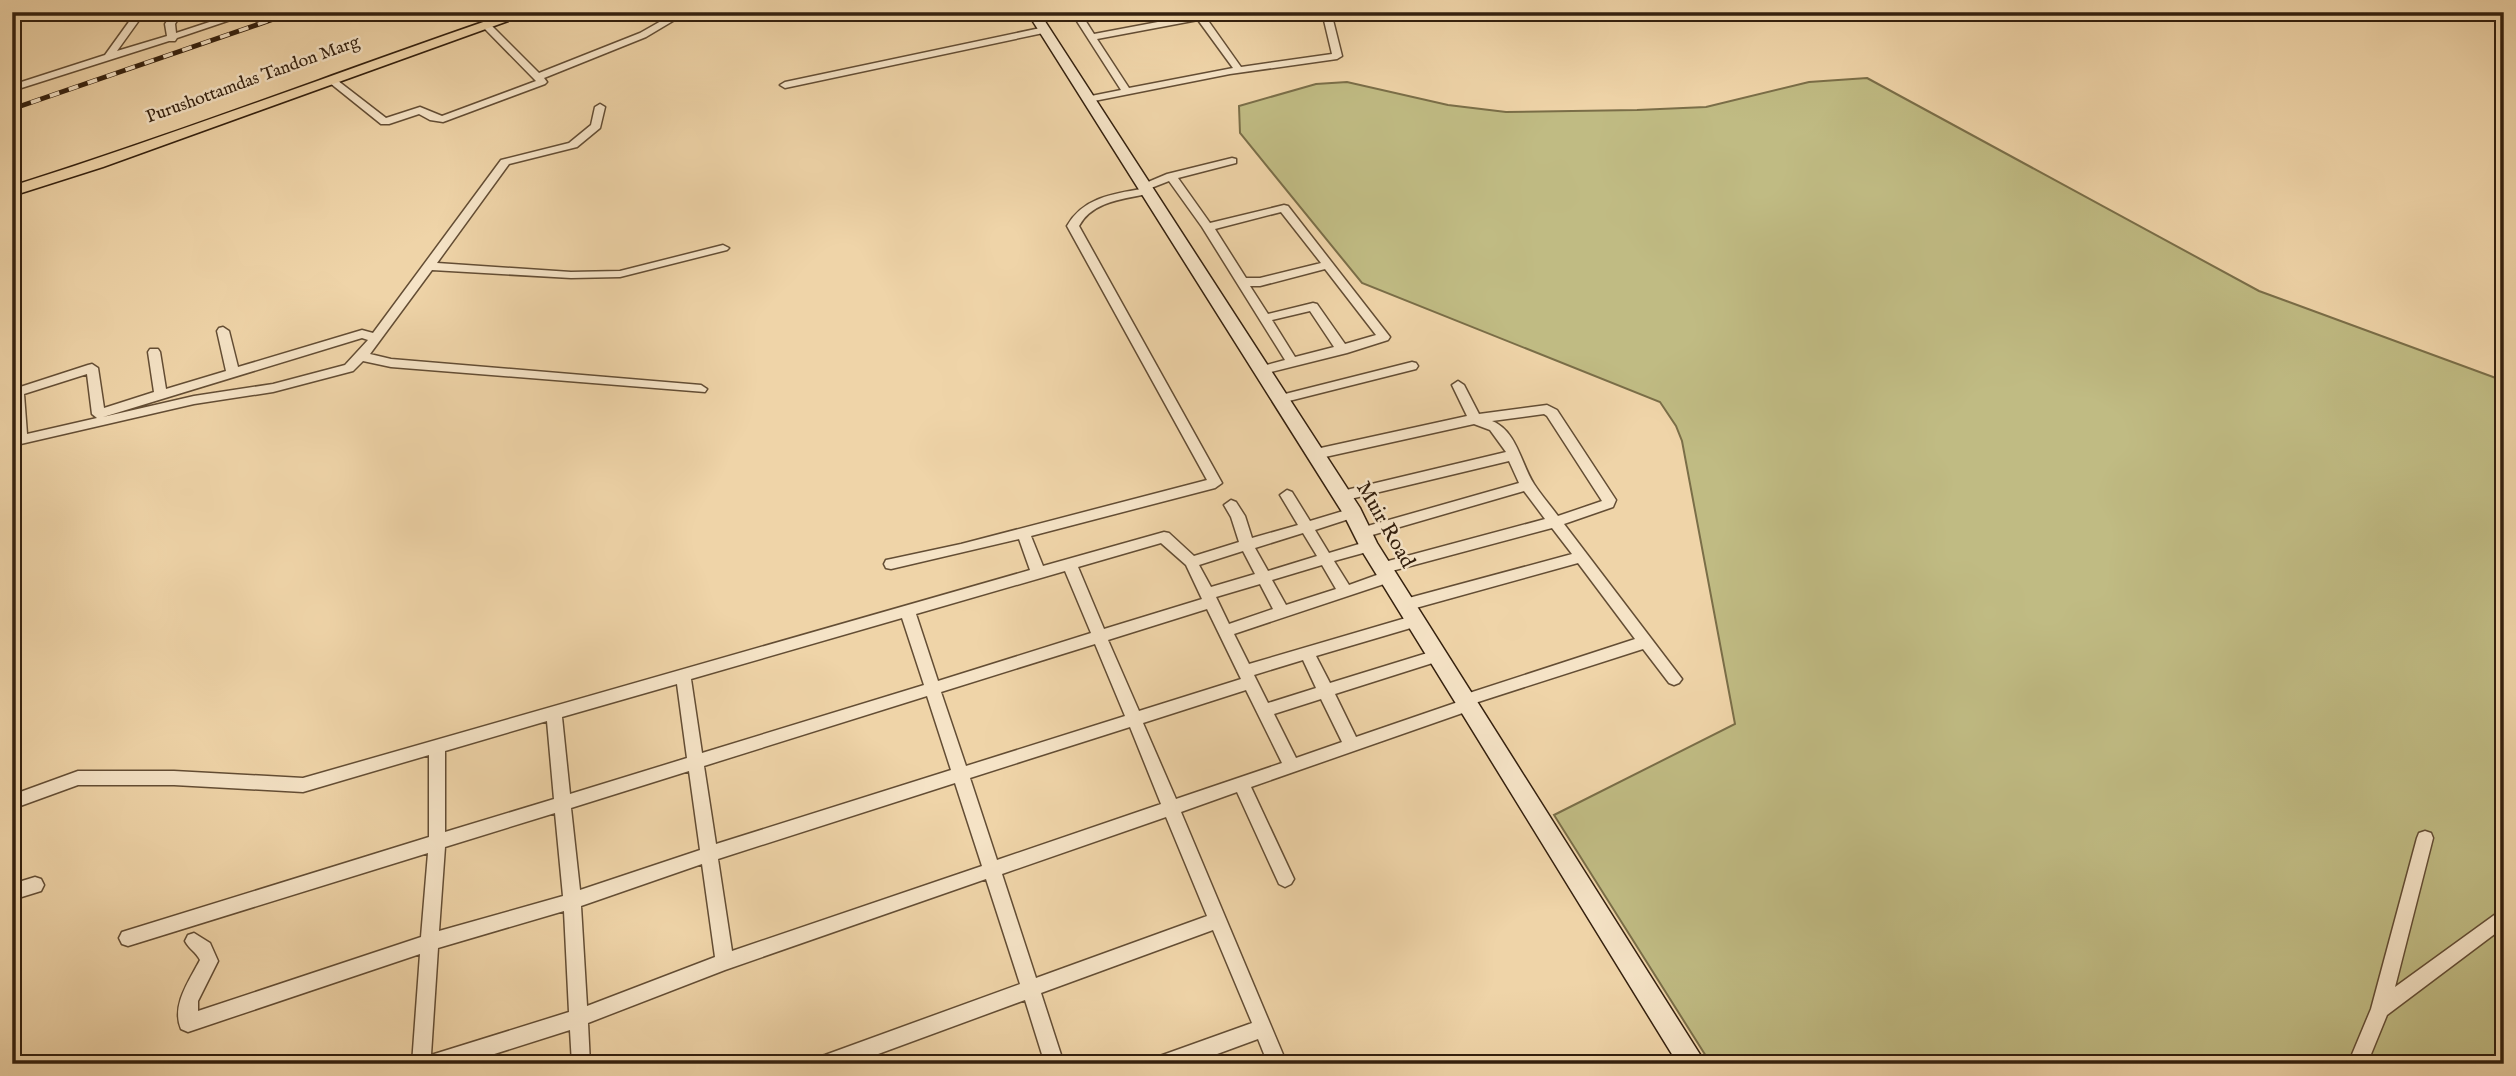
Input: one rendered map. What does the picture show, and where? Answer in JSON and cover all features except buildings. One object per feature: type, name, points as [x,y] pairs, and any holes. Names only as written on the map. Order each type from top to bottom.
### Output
[{"type":"main road","name":"Purushottamdas Tandon Marg","points":[[12,185],[507,12]]},
{"type":"main road","points":[[12,191],[526,12]]},
{"type":"main road","name":"Muir Road","points":[[1034,12],[1281,398],[1348,505],[1385,573],[1693,1064]]},
{"type":"street","points":[[107,59],[141,12]]},
{"type":"street","points":[[172,39],[170,24],[178,12]]},
{"type":"street","points":[[12,88],[250,12]]},
{"type":"street","points":[[538,77],[643,35],[684,12]]},
{"type":"street","points":[[1075,12],[1127,92]]},
{"type":"street","points":[[1089,99],[1239,70],[1337,56],[1326,12]]},
{"type":"street","points":[[1091,37],[1199,15],[1239,70]]},
{"type":"street","points":[[330,79],[385,122],[420,110],[434,118],[443,119],[542,82],[486,26]]},
{"type":"street","points":[[785,85],[1045,30]]},
{"type":"street","points":[[17,441],[194,400],[273,388],[349,368],[364,354],[505,162],[573,145],[596,126],[600,107]]},
{"type":"street","points":[[891,564],[961,549],[1215,483],[1073,226],[1074,221],[1086,210],[1103,201],[1147,189],[1171,176],[1232,161]]},
{"type":"street","points":[[1171,176],[1207,226],[1293,363]]},
{"type":"street","points":[[1207,226],[1217,226],[1284,208],[1384,337],[1263,370]]},
{"type":"street","points":[[427,266],[571,275],[620,274],[723,248]]},
{"type":"street","points":[[1242,282],[1260,282],[1326,265]]},
{"type":"street","points":[[1265,318],[1314,307],[1343,350]]},
{"type":"street","points":[[223,331],[233,373]]},
{"type":"street","points":[[17,441],[362,334],[376,338]]},
{"type":"street","points":[[154,352],[161,395]]},
{"type":"street","points":[[364,354],[368,359],[391,363],[701,389]]},
{"type":"street","points":[[1281,398],[1412,366]]},
{"type":"street","points":[[17,441],[15,391],[92,368],[98,414]]},
{"type":"street","points":[[1458,386],[1475,419],[1495,427],[1514,455],[1527,485],[1674,679]]},
{"type":"street","points":[[1226,631],[1345,591],[1385,573],[1608,504],[1609,500],[1547,409],[1475,419],[1316,454]]},
{"type":"street","points":[[1191,562],[1307,527],[1348,505],[1514,455]]},
{"type":"street","points":[[128,938],[1100,637],[1264,578],[1326,559],[1366,540],[1527,485]]},
{"type":"street","points":[[1287,495],[1345,591]]},
{"type":"street","points":[[1231,505],[1242,526],[1247,545],[1282,612]]},
{"type":"street","points":[[1023,532],[1038,572]]},
{"type":"street","points":[[12,802],[78,778],[162,777],[303,785],[1164,537],[1191,562],[1292,766]]},
{"type":"street","points":[[194,941],[204,949],[209,961],[189,1000],[187,1023],[430,942],[572,901],[709,854],[1134,720],[1410,613],[1581,557]]},
{"type":"street","points":[[1069,563],[1278,1064]]},
{"type":"street","points":[[907,610],[1055,1064]]},
{"type":"street","points":[[433,1064],[578,1018],[725,962],[1645,642]]},
{"type":"street","points":[[1307,653],[1352,745]]},
{"type":"street","points":[[1265,710],[1437,656]]},
{"type":"street","points":[[683,675],[725,962]]},
{"type":"street","points":[[554,712],[572,901],[581,1064]]},
{"type":"street","points":[[421,1064],[437,842],[437,746]]},
{"type":"street","points":[[1241,784],[1285,879]]},
{"type":"street","points":[[2357,1064],[2380,1009],[2425,838]]},
{"type":"street","points":[[12,892],[35,885]]},
{"type":"street","points":[[2380,1009],[2504,916]]},
{"type":"street","points":[[825,1064],[1218,920]]},
{"type":"street","points":[[1164,1064],[1263,1028]]},
{"type":"shaded area","points":[[1867,78],[2259,291],[2504,381],[2504,1064],[1711,1064],[1554,815],[1735,724],[1682,441],[1676,426],[1660,402],[1362,283],[1240,133],[1239,106],[1316,84],[1347,82],[1448,105],[1506,112],[1706,107],[1809,82]]},
{"type":"railway","points":[[12,109],[294,12]]}]
